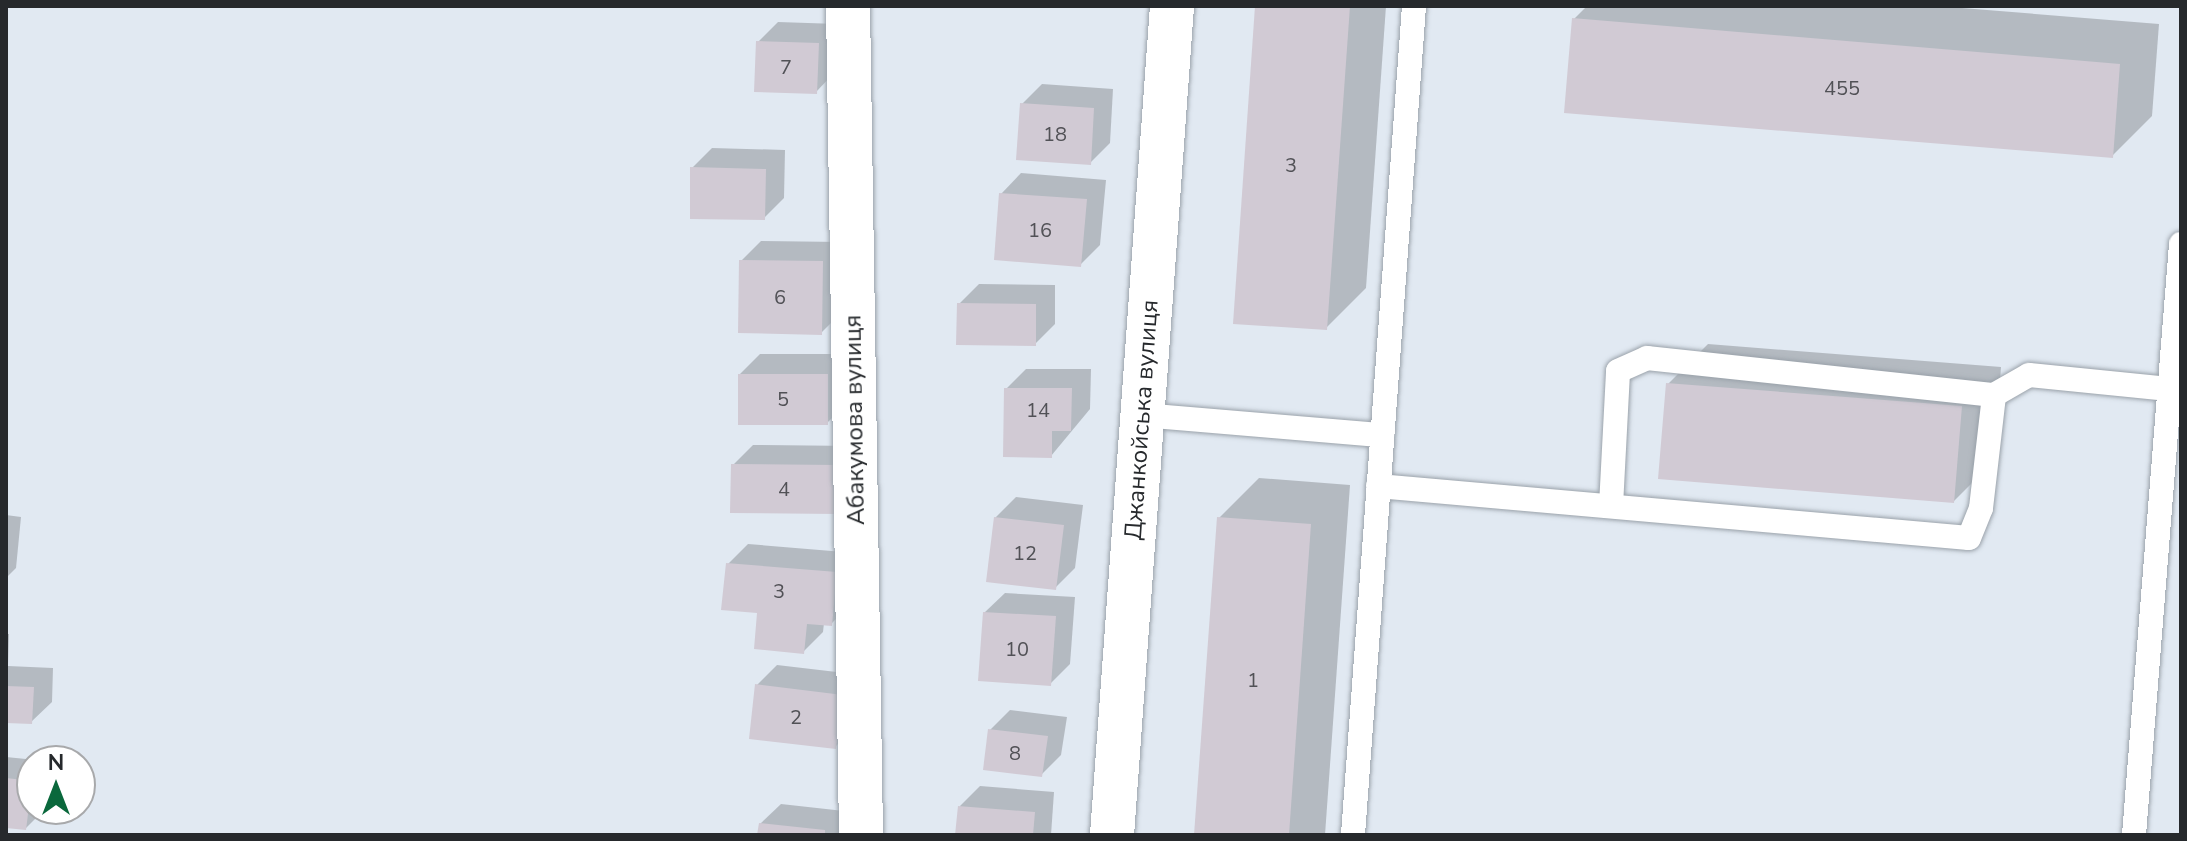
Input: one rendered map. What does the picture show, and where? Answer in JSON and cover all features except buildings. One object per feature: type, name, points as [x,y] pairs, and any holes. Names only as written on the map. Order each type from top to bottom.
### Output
[{"type":"street","name":"Абакумова вулиця","points":[[848,6],[861,835]]},
{"type":"street","name":"Джанкойська вулиця","points":[[1112,835],[1172,6]]},
{"type":"lane","points":[[1353,835],[1414,6]]},
{"type":"lane","points":[[2134,835],[2181,244]]},
{"type":"lane","points":[[1611,506],[1618,371],[1647,358],[1994,395],[2029,375],[2169,389]]},
{"type":"lane","points":[[1378,486],[1969,538],[1981,508],[1994,395]]},
{"type":"lane","points":[[1142,415],[1382,435]]}]
